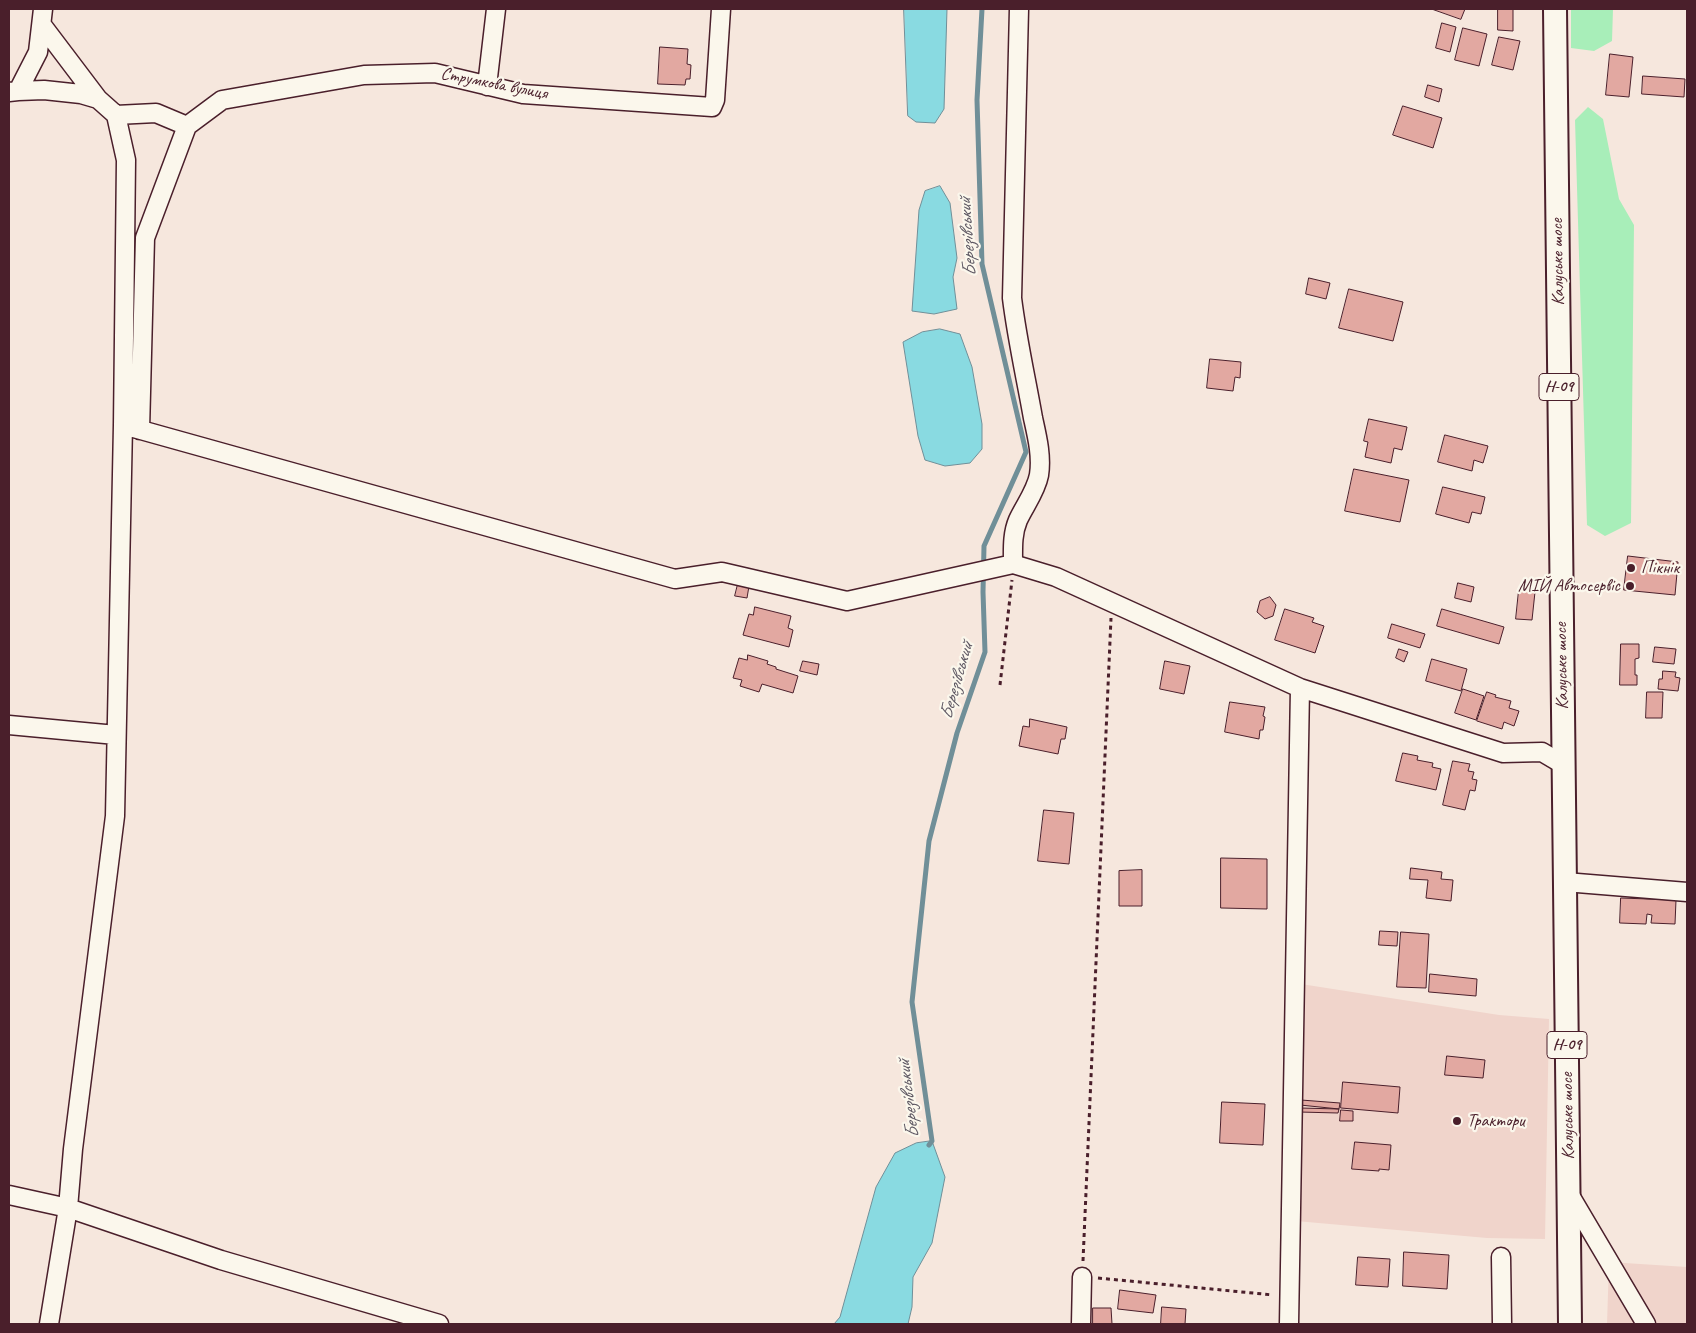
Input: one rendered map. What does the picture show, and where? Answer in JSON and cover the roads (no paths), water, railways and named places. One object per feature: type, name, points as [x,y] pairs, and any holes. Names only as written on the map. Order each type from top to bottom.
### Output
[{"type":"main road","name":"Калуське шосе","points":[[1555,9],[1570,1324]]},
{"type":"street","points":[[487,86],[496,9]]},
{"type":"street","name":"Струмкова вулиця","points":[[187,126],[222,100],[364,75],[435,73],[522,94],[712,107],[715,100],[721,9]]},
{"type":"street","points":[[1013,564],[1013,539],[1018,521],[1032,496],[1039,475],[1039,451],[1026,372],[1017,336],[1012,298],[1019,9]]},
{"type":"street","points":[[13,91],[38,52],[42,17]]},
{"type":"street","points":[[42,17],[98,99],[116,115],[126,160],[115,816],[73,1149],[68,1208],[49,1324]]},
{"type":"street","points":[[13,91],[44,90],[81,94],[98,99]]},
{"type":"street","points":[[116,115],[156,114],[187,126],[145,238],[140,430]]},
{"type":"street","points":[[123,425],[675,579],[722,572],[847,601],[1013,564],[1056,578],[1300,688],[1503,754],[1542,752],[1564,766]]},
{"type":"street","points":[[1289,1324],[1300,688]]},
{"type":"street","points":[[9,725],[116,735]]},
{"type":"street","points":[[1565,882],[1687,892]]},
{"type":"street","points":[[1568,1192],[1646,1324]]},
{"type":"street","points":[[9,1195],[68,1208],[221,1260],[439,1324]]},
{"type":"street","points":[[1501,1256],[1502,1324]]},
{"type":"street","points":[[1081,1324],[1082,1277]]},
{"type":"water","points":[[904,9],[947,9],[944,109],[935,123],[916,122],[908,116]]},
{"type":"water","points":[[940,186],[950,203],[957,258],[953,277],[957,309],[934,314],[912,311],[919,210],[925,191]]},
{"type":"water","points":[[940,329],[960,334],[972,367],[982,424],[982,449],[970,463],[945,466],[925,460],[918,436],[903,342],[922,332]]},
{"type":"water","points":[[932,1141],[945,1177],[932,1243],[913,1277],[912,1307],[908,1324],[834,1324],[840,1317],[876,1187],[895,1153],[916,1143]]},
{"type":"waterway","name":"Березівський","points":[[929,1145],[932,1141],[912,1002],[929,841],[957,733],[985,652],[984,546],[1026,452],[982,264],[977,100],[982,9]]},
{"type":"place","name":"Пікнік","points":[[1631,568]]},
{"type":"place","name":"МІЙ Автосервіс","points":[[1630,586]]},
{"type":"place","name":"Трактори","points":[[1457,1121]]}]
